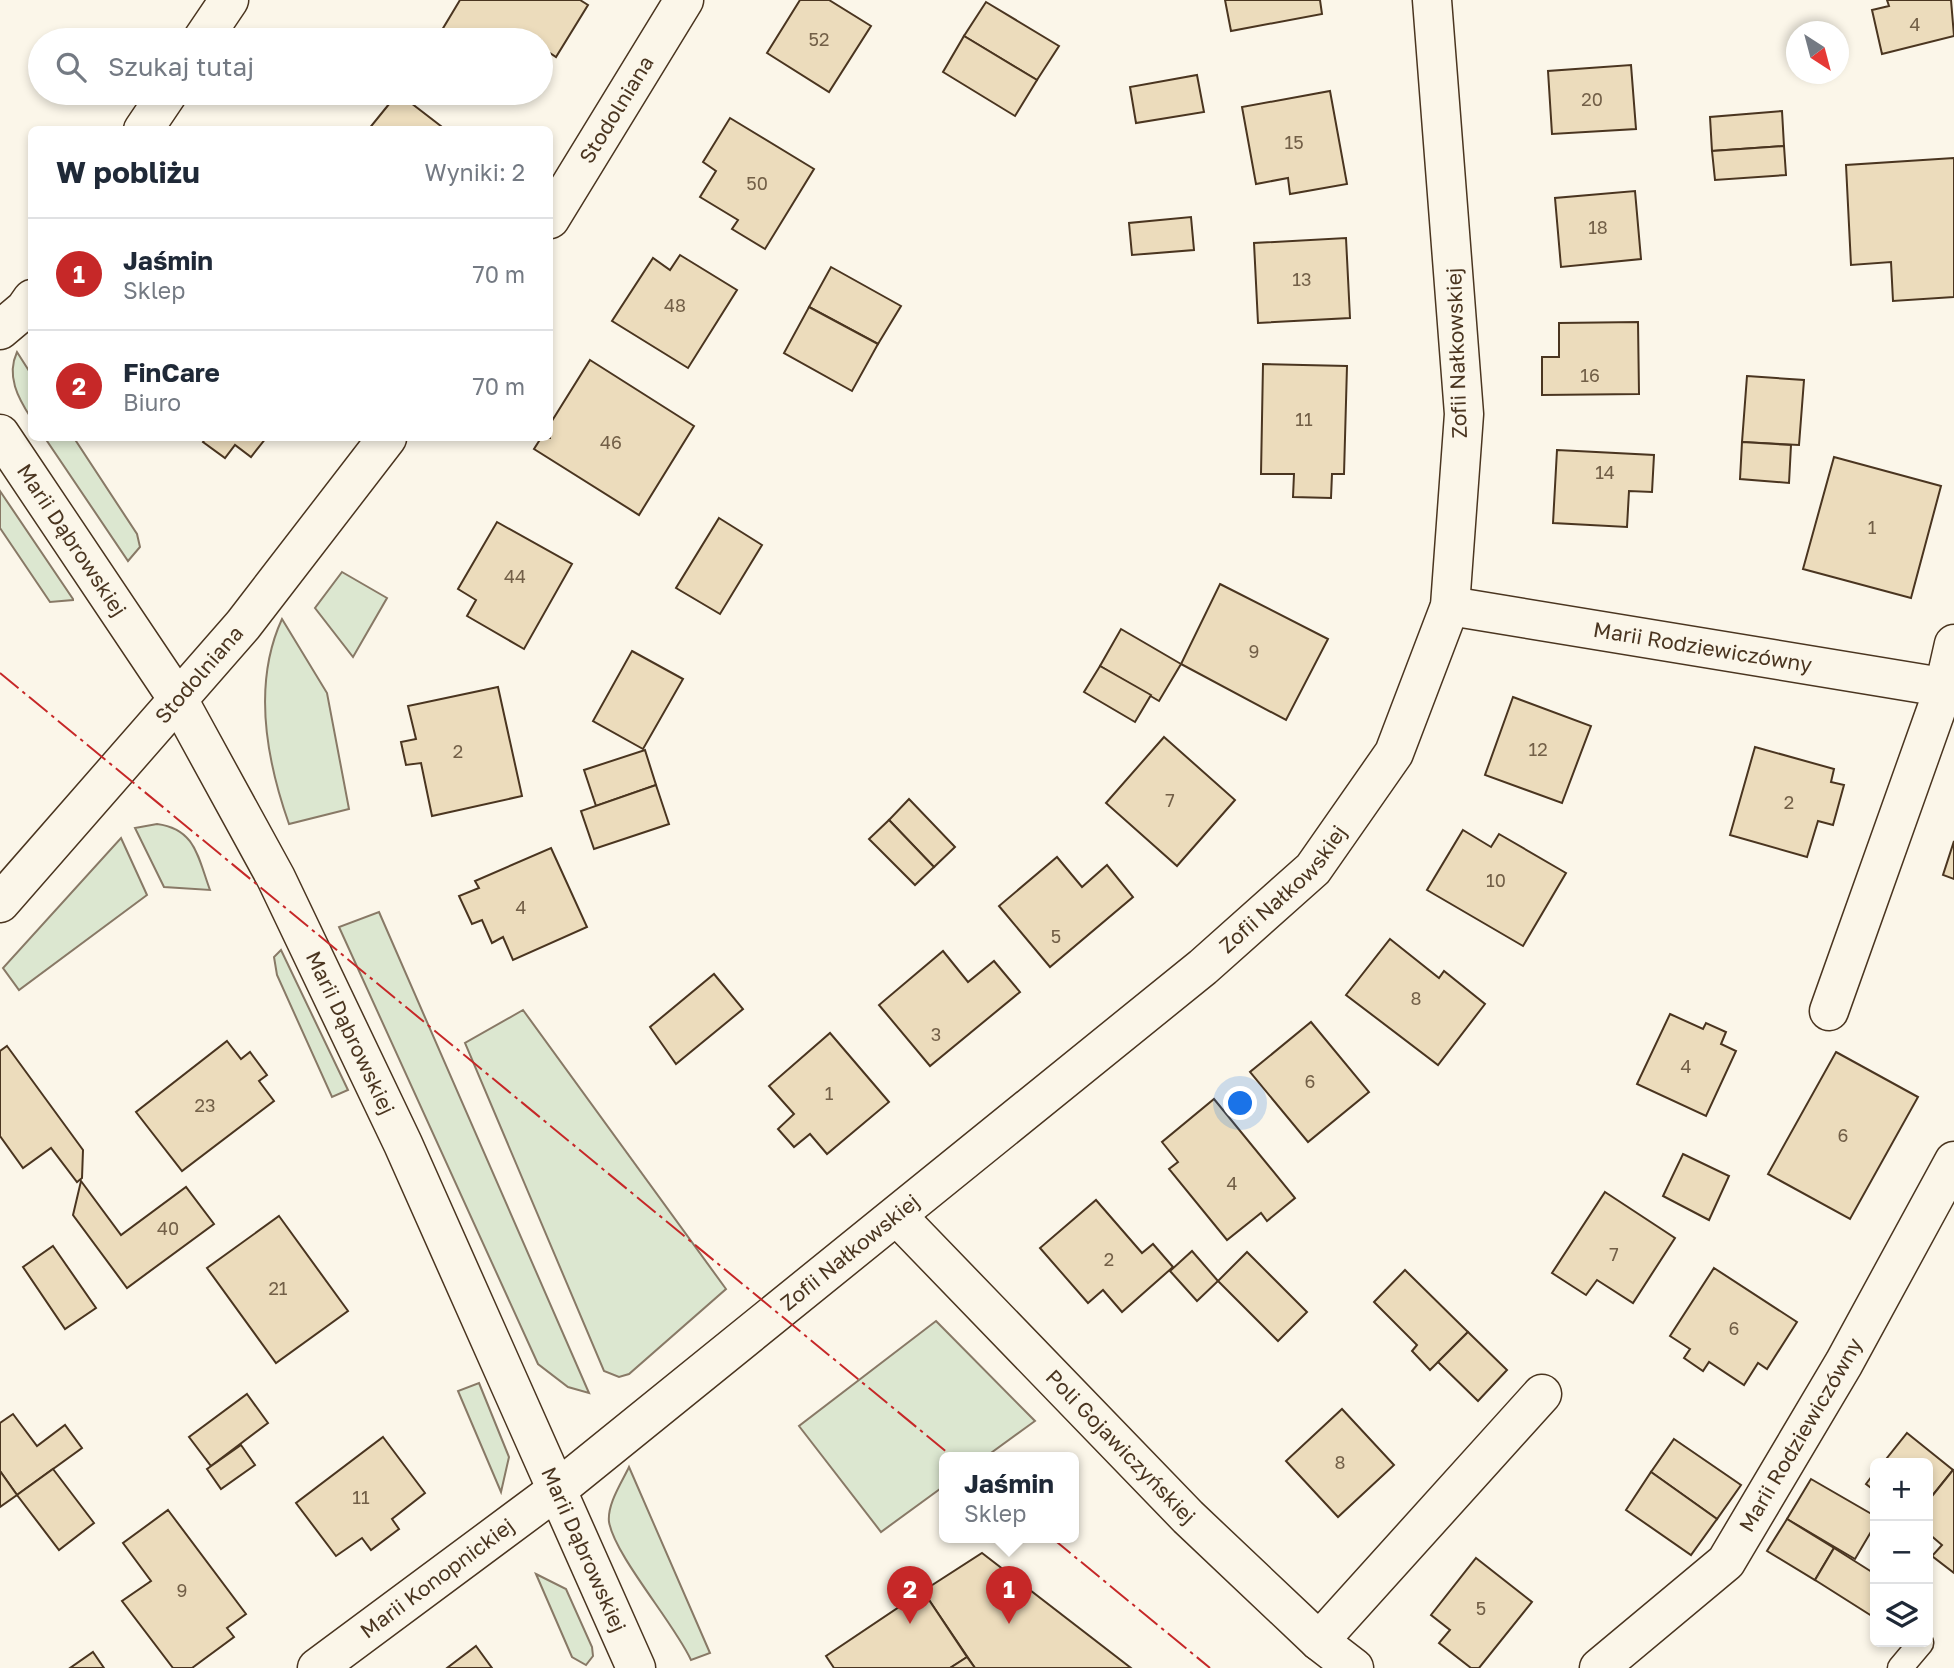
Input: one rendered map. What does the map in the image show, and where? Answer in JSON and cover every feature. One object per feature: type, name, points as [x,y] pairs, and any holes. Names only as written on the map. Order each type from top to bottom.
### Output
[{"type":"street","points":[[210,28],[229,0]]},
{"type":"street","name":"Stodolniana","points":[[553,214],[684,0]]},
{"type":"street","name":"Zofii Nałkowskiej","points":[[558,1489],[898,1217],[1203,967],[1313,869],[1394,753],[1450,606],[1464,414],[1433,0]]},
{"type":"street","points":[[146,126],[160,105]]},
{"type":"street","points":[[0,330],[28,305]]},
{"type":"street","name":"Marii Dąbrowskiej","points":[[0,434],[179,701],[276,878],[403,1144],[636,1668]]},
{"type":"street","name":"Stodolniana","points":[[0,903],[179,701],[271,590],[385,441]]},
{"type":"street","name":"Marii Rodziewiczówny","points":[[1450,606],[1949,688]]},
{"type":"street","points":[[1829,1011],[1949,688],[1954,644]]},
{"type":"street","name":"Marii Rodziewiczówny","points":[[1599,1668],[1727,1562],[1844,1363],[1954,1161]]},
{"type":"street","name":"Poli Gojawiczyńskiej","points":[[898,1217],[1188,1517],[1319,1641],[1354,1668]]},
{"type":"street","points":[[1319,1641],[1542,1394]]},
{"type":"street","name":"Marii Konopnickiej","points":[[317,1668],[558,1489]]},
{"type":"lane","points":[[1900,1668],[1918,1647]]},
{"type":"green space","points":[[17,352],[28,369],[28,413],[15,386],[14,361]]},
{"type":"green space","points":[[47,441],[76,441],[137,534],[140,547],[128,561]]},
{"type":"green space","points":[[0,491],[73,600],[50,602],[0,528]]},
{"type":"green space","points":[[342,572],[387,598],[353,657],[315,608]]},
{"type":"green space","points":[[282,619],[327,693],[349,809],[289,824],[269,748],[265,695],[267,669]]},
{"type":"green space","points":[[157,824],[170,827],[188,839],[198,856],[210,890],[164,887],[135,828]]},
{"type":"green space","points":[[121,838],[147,895],[19,990],[3,968]]},
{"type":"green space","points":[[379,912],[589,1393],[568,1387],[538,1364],[339,927]]},
{"type":"green space","points":[[281,950],[348,1090],[332,1097],[277,975],[274,957]]},
{"type":"green space","points":[[523,1010],[726,1289],[629,1374],[619,1377],[604,1371],[465,1043]]},
{"type":"green space","points":[[936,1321],[1035,1421],[992,1452],[939,1452],[939,1490],[881,1532],[799,1426]]},
{"type":"green space","points":[[479,1383],[509,1457],[501,1492],[458,1391]]},
{"type":"green space","points":[[629,1467],[710,1653],[691,1660],[633,1571],[614,1536],[609,1522],[610,1508]]},
{"type":"green space","points":[[536,1574],[566,1589],[592,1647],[593,1656],[586,1665],[572,1657]]},
{"type":"building","points":[[460,0],[580,0],[588,5],[556,57],[553,55],[553,28],[443,28]]},
{"type":"building","points":[[800,0],[829,0],[871,26],[829,92],[767,53]]},
{"type":"building","points":[[1225,0],[1320,0],[1322,14],[1231,31]]},
{"type":"building","points":[[1887,0],[1951,0],[1954,36],[1882,54],[1872,10],[1889,6]]},
{"type":"building","points":[[986,2],[1059,46],[1037,80],[964,36]]},
{"type":"building","points":[[964,36],[1037,80],[1015,116],[943,72]]},
{"type":"building","points":[[1631,65],[1636,129],[1552,134],[1548,71]]},
{"type":"building","points":[[1197,75],[1204,112],[1136,123],[1130,87]]},
{"type":"building","points":[[1330,91],[1347,184],[1290,194],[1288,178],[1256,184],[1242,107]]},
{"type":"building","points":[[388,105],[414,105],[441,126],[371,126]]},
{"type":"building","points":[[1782,111],[1784,146],[1712,151],[1710,117]]},
{"type":"building","points":[[730,118],[814,169],[765,249],[732,229],[738,220],[700,197],[716,171],[703,162]]},
{"type":"building","points":[[1784,146],[1786,175],[1715,180],[1712,151]]},
{"type":"building","points":[[1954,158],[1954,297],[1893,301],[1891,262],[1851,265],[1846,165]]},
{"type":"building","points":[[1635,191],[1641,259],[1561,267],[1555,198]]},
{"type":"building","points":[[1191,217],[1194,250],[1132,255],[1129,223]]},
{"type":"building","points":[[1346,238],[1350,318],[1258,323],[1254,243]]},
{"type":"building","points":[[680,255],[737,290],[688,368],[612,321],[653,258],[670,270]]},
{"type":"building","points":[[831,267],[901,306],[878,344],[809,307]]},
{"type":"building","points":[[809,307],[878,344],[852,391],[784,353]]},
{"type":"building","points":[[1638,322],[1639,394],[1542,395],[1542,357],[1559,357],[1559,323]]},
{"type":"building","points":[[590,360],[694,426],[639,515],[534,449],[539,441],[553,441],[553,419]]},
{"type":"building","points":[[1263,364],[1347,366],[1344,474],[1332,474],[1331,498],[1293,497],[1294,474],[1261,474]]},
{"type":"building","points":[[1747,376],[1804,380],[1799,445],[1742,442]]},
{"type":"building","points":[[264,441],[251,457],[235,445],[225,458],[203,442]]},
{"type":"building","points":[[1742,442],[1791,445],[1789,483],[1740,479]]},
{"type":"building","points":[[1557,450],[1654,455],[1652,492],[1629,491],[1627,527],[1553,523]]},
{"type":"building","points":[[1834,457],[1941,486],[1911,598],[1803,569]]},
{"type":"building","points":[[719,518],[762,545],[720,614],[676,588]]},
{"type":"building","points":[[497,522],[572,564],[524,649],[467,616],[476,600],[458,589]]},
{"type":"building","points":[[1220,584],[1328,639],[1286,720],[1181,664]]},
{"type":"building","points":[[1121,629],[1181,664],[1159,701],[1100,666]]},
{"type":"building","points":[[632,651],[683,679],[643,749],[593,721]]},
{"type":"building","points":[[1100,666],[1151,695],[1135,722],[1084,692]]},
{"type":"building","points":[[498,687],[522,796],[432,816],[421,763],[406,765],[401,742],[416,739],[408,706]]},
{"type":"building","points":[[1513,697],[1591,726],[1562,803],[1485,775]]},
{"type":"building","points":[[1164,737],[1235,800],[1177,866],[1106,803]]},
{"type":"building","points":[[1755,747],[1834,769],[1831,782],[1844,785],[1833,825],[1818,821],[1807,857],[1730,835]]},
{"type":"building","points":[[645,750],[656,785],[596,806],[584,770]]},
{"type":"building","points":[[656,785],[669,824],[594,849],[581,811]]},
{"type":"building","points":[[909,799],[955,847],[934,867],[889,820]]},
{"type":"building","points":[[889,820],[934,867],[915,885],[869,839]]},
{"type":"building","points":[[1463,830],[1491,847],[1499,834],[1566,873],[1523,946],[1427,890]]},
{"type":"building","points":[[1954,841],[1954,879],[1943,875]]},
{"type":"building","points":[[551,848],[587,927],[513,960],[503,937],[492,943],[482,920],[472,924],[459,896],[479,888],[475,881]]},
{"type":"building","points":[[1057,857],[1082,887],[1107,865],[1133,897],[1050,967],[999,906]]},
{"type":"building","points":[[1390,939],[1439,978],[1444,971],[1485,1004],[1438,1065],[1346,995]]},
{"type":"building","points":[[943,951],[968,982],[994,961],[1020,992],[930,1066],[879,1005]]},
{"type":"building","points":[[714,974],[743,1009],[676,1064],[650,1027]]},
{"type":"building","points":[[1670,1014],[1703,1029],[1706,1023],[1726,1032],[1721,1044],[1736,1051],[1706,1116],[1637,1084]]},
{"type":"building","points":[[1311,1022],[1369,1092],[1308,1142],[1250,1072]]},
{"type":"building","points":[[830,1033],[889,1102],[827,1154],[810,1134],[794,1147],[778,1129],[794,1114],[769,1086]]},
{"type":"building","points":[[227,1041],[241,1059],[250,1052],[267,1075],[259,1081],[274,1101],[182,1171],[136,1112]]},
{"type":"building","points":[[7,1046],[83,1150],[82,1178],[77,1182],[51,1148],[23,1168],[0,1136],[0,1051]]},
{"type":"building","points":[[1836,1052],[1918,1097],[1850,1219],[1768,1174]]},
{"type":"building","points":[[1214,1099],[1295,1198],[1267,1221],[1261,1213],[1227,1240],[1169,1169],[1178,1162],[1162,1142]]},
{"type":"building","points":[[1683,1154],[1729,1176],[1709,1220],[1663,1196]]},
{"type":"building","points":[[81,1181],[121,1235],[186,1187],[214,1224],[127,1288],[73,1215]]},
{"type":"building","points":[[1605,1192],[1675,1238],[1633,1303],[1597,1280],[1586,1295],[1552,1273]]},
{"type":"building","points":[[1096,1200],[1142,1253],[1153,1244],[1173,1267],[1122,1312],[1103,1290],[1088,1303],[1040,1248]]},
{"type":"building","points":[[279,1216],[348,1311],[276,1363],[207,1268]]},
{"type":"building","points":[[53,1246],[96,1308],[65,1329],[23,1267]]},
{"type":"building","points":[[1192,1251],[1218,1281],[1197,1301],[1170,1271]]},
{"type":"building","points":[[1247,1252],[1307,1312],[1278,1341],[1218,1281]]},
{"type":"building","points":[[1714,1268],[1797,1322],[1767,1369],[1758,1363],[1744,1385],[1709,1362],[1703,1371],[1684,1358],[1690,1349],[1670,1336]]},
{"type":"building","points":[[1405,1270],[1468,1332],[1430,1370],[1412,1351],[1417,1345],[1374,1302]]},
{"type":"building","points":[[1468,1332],[1507,1370],[1478,1401],[1438,1362]]},
{"type":"building","points":[[247,1394],[268,1423],[211,1466],[189,1437]]},
{"type":"building","points":[[1342,1409],[1394,1465],[1338,1517],[1286,1461]]},
{"type":"building","points":[[13,1414],[37,1446],[65,1425],[82,1448],[17,1495],[0,1471],[0,1423]]},
{"type":"building","points":[[1907,1433],[1953,1470],[1933,1495],[1933,1458],[1887,1458]]},
{"type":"building","points":[[383,1437],[425,1493],[392,1519],[399,1529],[371,1550],[362,1538],[336,1556],[296,1503]]},
{"type":"building","points":[[1674,1439],[1741,1485],[1717,1519],[1651,1472]]},
{"type":"building","points":[[241,1445],[255,1465],[221,1489],[207,1469]]},
{"type":"building","points":[[53,1469],[94,1523],[59,1550],[17,1495]]},
{"type":"building","points":[[1953,1470],[1954,1573],[1933,1557],[1942,1545],[1933,1537],[1933,1495]]},
{"type":"building","points":[[0,1471],[17,1495],[0,1507]]},
{"type":"building","points":[[1651,1472],[1717,1519],[1691,1555],[1626,1510]]},
{"type":"building","points":[[1811,1479],[1870,1513],[1870,1534],[1855,1559],[1787,1519]]},
{"type":"building","points":[[168,1510],[246,1614],[227,1628],[234,1637],[192,1668],[173,1668],[122,1601],[151,1581],[123,1543]]},
{"type":"building","points":[[1787,1519],[1834,1548],[1815,1580],[1767,1551]]},
{"type":"building","points":[[1834,1548],[1870,1571],[1870,1615],[1815,1580]]},
{"type":"building","points":[[982,1553],[1131,1668],[975,1668],[923,1591]]},
{"type":"building","points":[[1476,1558],[1532,1602],[1479,1668],[1471,1668],[1439,1643],[1450,1630],[1431,1615]]},
{"type":"building","points":[[923,1591],[967,1657],[950,1668],[834,1668],[826,1656]]},
{"type":"building","points":[[476,1646],[492,1668],[447,1668]]},
{"type":"building","points":[[93,1652],[104,1668],[70,1668]]},
{"type":"building","points":[[967,1657],[975,1668],[950,1668]]},
{"type":"power","points":[[0,673],[947,1452]]},
{"type":"power","points":[[1058,1543],[1210,1668]]},
{"type":"place","name":"FinCare","points":[[910,1624]]},
{"type":"place","name":"Jaśmin","points":[[1009,1624]]}]
